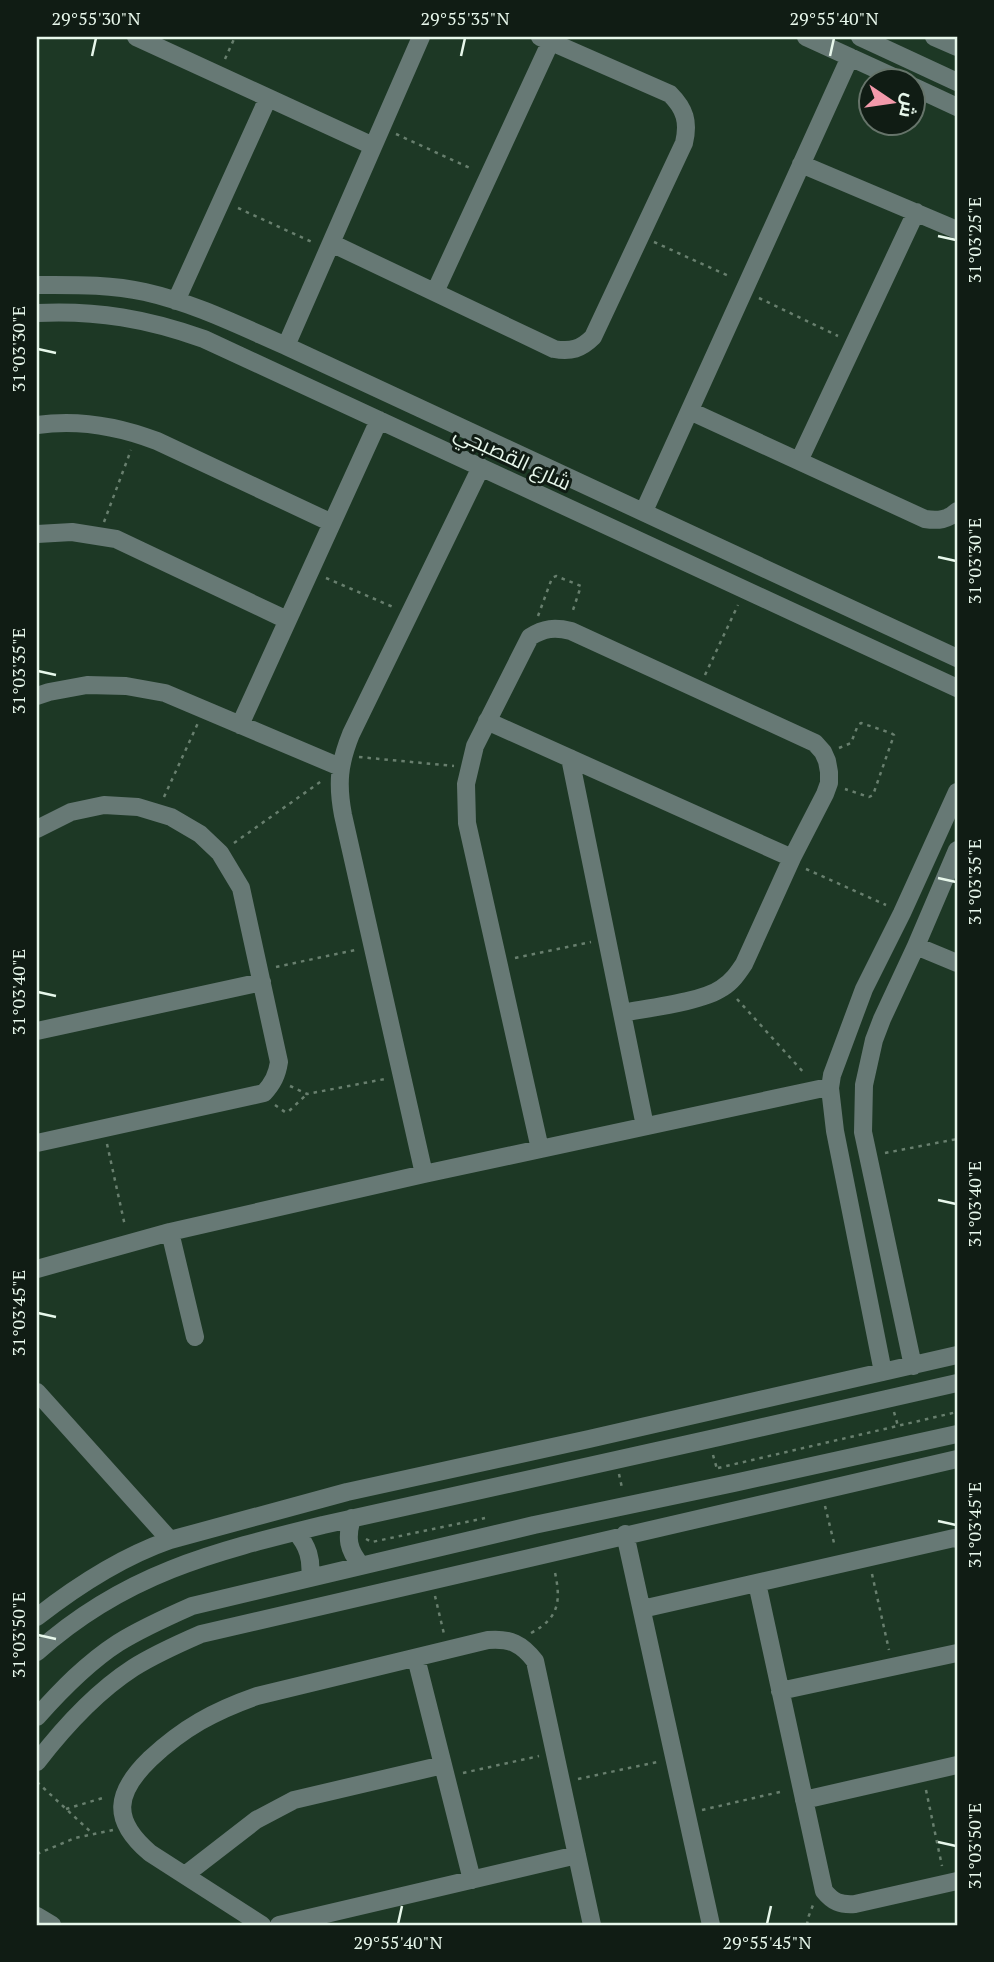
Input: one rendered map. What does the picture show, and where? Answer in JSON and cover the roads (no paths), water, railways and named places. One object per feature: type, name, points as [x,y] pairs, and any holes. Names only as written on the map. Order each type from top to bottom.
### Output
[{"type":"street","points":[[136,37],[373,146]]},
{"type":"street","points":[[286,346],[421,37]]},
{"type":"street","points":[[806,37],[870,66]]},
{"type":"street","points":[[860,37],[957,82]]},
{"type":"street","points":[[934,37],[957,47]]},
{"type":"street","points":[[330,246],[554,349],[576,350],[593,337],[684,143],[686,117],[681,105],[670,94],[545,39],[488,176],[435,292]]},
{"type":"street","points":[[644,511],[850,57]]},
{"type":"street","points":[[928,94],[957,107]]},
{"type":"street","points":[[176,301],[268,98]]},
{"type":"street","points":[[801,164],[957,230]]},
{"type":"street","points":[[799,461],[916,212]]},
{"type":"street","name":"شارع القصبجي","points":[[37,285],[105,286],[143,292],[209,312],[957,658]]},
{"type":"street","name":"شارع القصبجي","points":[[37,313],[100,313],[170,327],[204,339],[745,589],[956,682]]},
{"type":"street","points":[[690,411],[925,519],[945,519],[957,511]]},
{"type":"street","points":[[240,724],[379,420]]},
{"type":"street","points":[[37,425],[58,422],[99,424],[138,433],[332,523]]},
{"type":"street","points":[[424,1174],[339,794],[341,761],[351,734],[481,467]]},
{"type":"street","points":[[571,508],[583,483]]},
{"type":"street","points":[[37,534],[72,532],[116,539],[287,620]]},
{"type":"street","points":[[540,1149],[467,823],[466,784],[475,746],[486,720],[530,637],[550,628],[565,629],[815,743],[830,772],[825,794],[791,860],[744,964],[734,978],[705,997],[622,1013]]},
{"type":"street","points":[[37,696],[87,685],[126,686],[165,693],[341,761]]},
{"type":"street","points":[[486,720],[791,860]]},
{"type":"street","points":[[570,758],[645,1126]]},
{"type":"street","points":[[883,1373],[824,1088],[832,1075],[864,989],[957,792]]},
{"type":"street","points":[[37,828],[71,812],[104,805],[138,807],[170,817],[200,834],[220,853],[241,888],[279,1062],[272,1085],[261,1094],[37,1143]]},
{"type":"street","points":[[937,832],[957,832]]},
{"type":"street","points":[[913,1366],[863,1132],[862,1108],[868,1063],[881,1018],[916,946],[957,850]]},
{"type":"street","points":[[916,946],[957,963]]},
{"type":"street","points":[[37,1031],[261,976]]},
{"type":"street","points":[[37,1269],[170,1232],[824,1088]]},
{"type":"street","points":[[170,1232],[195,1336]]},
{"type":"street","points":[[874,1325],[902,1319]]},
{"type":"street","points":[[37,1617],[106,1569],[170,1540],[347,1492],[957,1355]]},
{"type":"street","points":[[37,1651],[89,1611],[125,1589],[165,1570],[218,1552],[352,1518],[957,1383]]},
{"type":"street","points":[[37,1392],[170,1540]]},
{"type":"street","points":[[37,1717],[60,1691],[116,1644],[192,1606],[534,1525],[957,1434]]},
{"type":"street","points":[[589,1439],[597,1465]]},
{"type":"street","points":[[37,1762],[52,1743],[106,1689],[132,1668],[201,1633],[957,1459]]},
{"type":"street","points":[[728,1485],[741,1508]]},
{"type":"street","points":[[352,1518],[348,1531],[349,1544],[353,1556],[361,1566]]},
{"type":"street","points":[[534,1525],[546,1553]]},
{"type":"street","points":[[296,1532],[310,1553],[310,1578]]},
{"type":"street","points":[[625,1534],[711,1925]]},
{"type":"street","points":[[642,1609],[957,1539]]},
{"type":"street","points":[[151,1547],[165,1570]]},
{"type":"street","points":[[757,1583],[824,1891],[832,1900],[843,1905],[951,1882]]},
{"type":"street","points":[[262,1925],[137,1841],[126,1826],[122,1809],[124,1791],[135,1774],[170,1741],[197,1722],[226,1707],[257,1696],[488,1640],[502,1639],[515,1642],[527,1650],[535,1661],[593,1925]]},
{"type":"street","points":[[780,1691],[957,1654]]},
{"type":"street","points":[[416,1658],[472,1880]]},
{"type":"street","points":[[803,1794],[957,1765]]},
{"type":"street","points":[[185,1875],[256,1820],[294,1800],[445,1771]]},
{"type":"street","points":[[279,1925],[577,1855]]},
{"type":"street","points":[[37,1916],[51,1925]]}]
